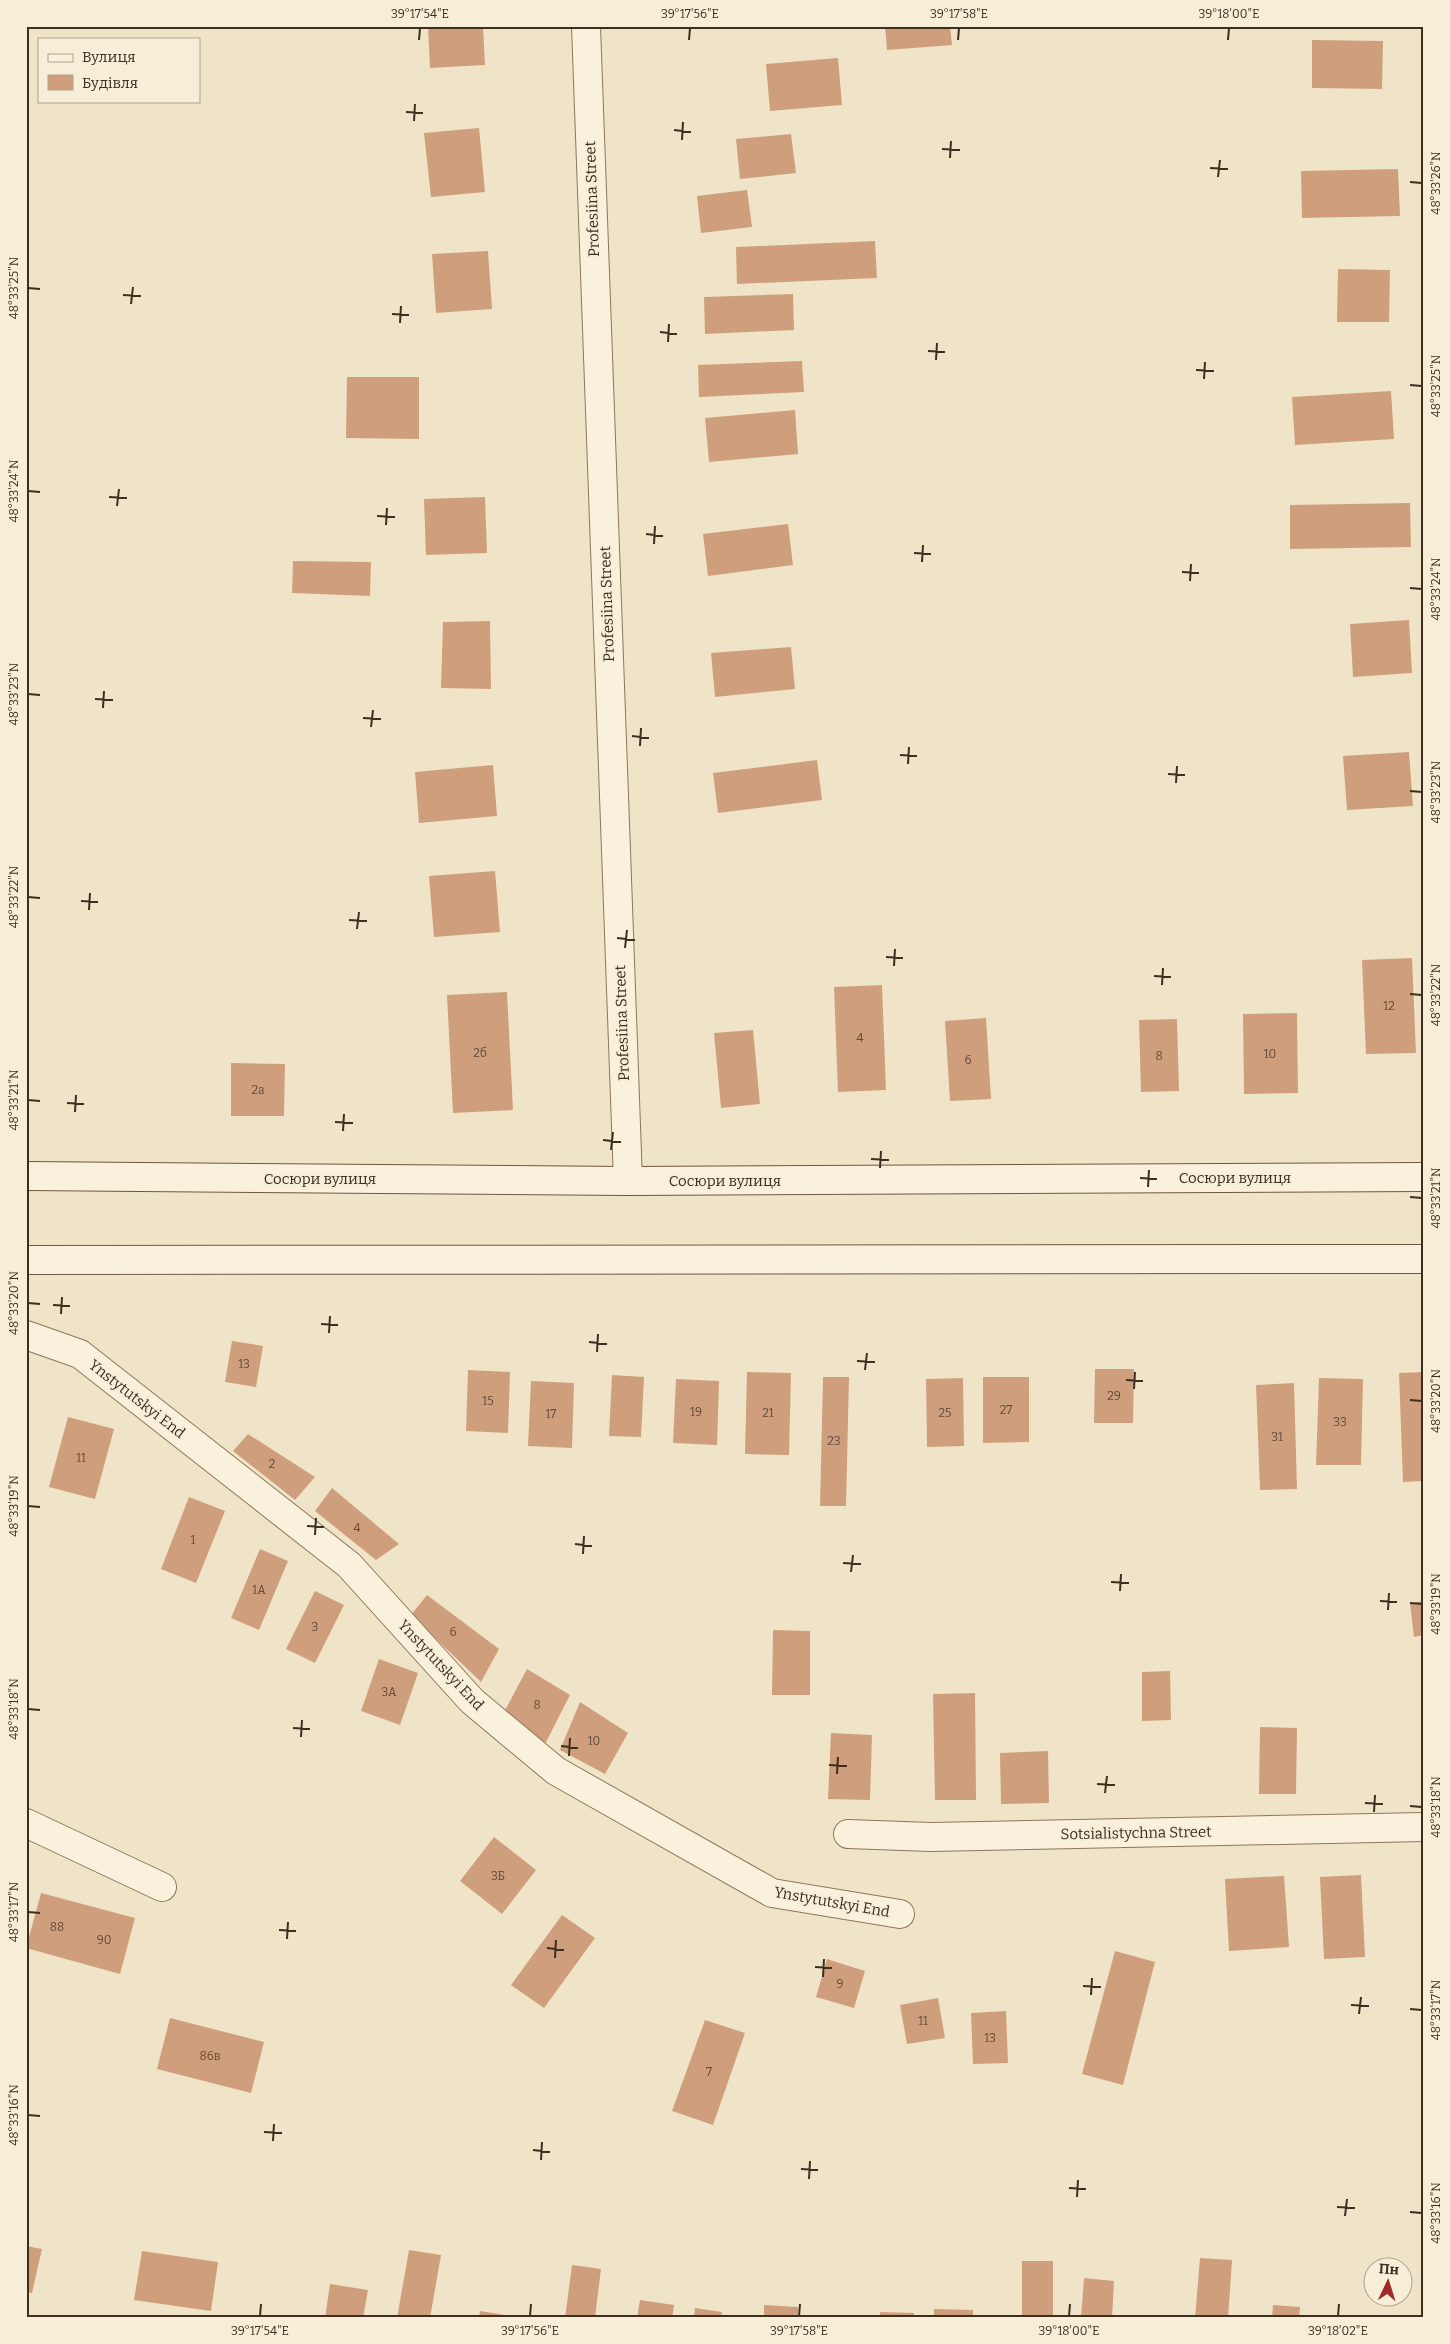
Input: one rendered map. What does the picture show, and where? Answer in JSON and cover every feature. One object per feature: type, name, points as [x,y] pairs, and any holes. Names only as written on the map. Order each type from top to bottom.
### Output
[{"type":"street","name":"Profesiina Street","points":[[586,26],[628,1181]]},
{"type":"street","name":"Сосюри вулиця","points":[[26,1176],[628,1181],[1424,1177]]},
{"type":"street","points":[[26,1260],[1424,1260]]},
{"type":"street","name":"Ynstytutskyi End","points":[[26,1335],[80,1354],[349,1565],[472,1701],[556,1771],[772,1893],[900,1914]]},
{"type":"street","points":[[26,1823],[162,1887]]},
{"type":"street","name":"Sotsialistychna Street","points":[[848,1834],[940,1837],[1424,1827]]},
{"type":"building","points":[[428,26],[483,26],[485,65],[430,68]]},
{"type":"building","points":[[885,26],[950,26],[952,45],[887,50]]},
{"type":"building","points":[[1312,40],[1383,41],[1382,89],[1312,88]]},
{"type":"building","points":[[838,58],[842,105],[770,111],[766,64]]},
{"type":"building","points":[[479,128],[485,192],[431,197],[424,133]]},
{"type":"building","points":[[791,134],[796,173],[740,179],[736,139]]},
{"type":"building","points":[[1398,169],[1400,216],[1302,218],[1301,171]]},
{"type":"building","points":[[747,190],[752,227],[701,233],[697,196]]},
{"type":"building","points":[[875,241],[877,278],[737,284],[736,247]]},
{"type":"building","points":[[488,251],[492,309],[436,313],[432,254]]},
{"type":"building","points":[[1338,269],[1390,270],[1389,322],[1337,322]]},
{"type":"building","points":[[793,294],[794,330],[705,334],[704,297]]},
{"type":"building","points":[[802,361],[804,392],[699,397],[698,365]]},
{"type":"building","points":[[347,377],[419,377],[419,439],[346,438]]},
{"type":"building","points":[[1391,391],[1394,439],[1295,445],[1292,397]]},
{"type":"building","points":[[795,410],[798,454],[709,462],[705,418]]},
{"type":"building","points":[[485,497],[487,553],[426,555],[424,499]]},
{"type":"building","points":[[1410,503],[1411,547],[1290,549],[1290,505]]},
{"type":"building","points":[[788,524],[793,565],[708,576],[703,534]]},
{"type":"building","points":[[293,561],[371,562],[370,596],[292,593]]},
{"type":"building","points":[[1409,620],[1412,673],[1353,677],[1350,624]]},
{"type":"building","points":[[490,621],[491,689],[441,688],[443,622]]},
{"type":"building","points":[[791,647],[795,689],[715,697],[711,653]]},
{"type":"building","points":[[1409,752],[1413,806],[1347,810],[1343,756]]},
{"type":"building","points":[[817,760],[822,800],[718,813],[713,773]]},
{"type":"building","points":[[493,765],[497,816],[419,823],[415,772]]},
{"type":"building","points":[[495,871],[500,932],[434,937],[429,876]]},
{"type":"building","points":[[1412,958],[1416,1053],[1366,1054],[1362,960]]},
{"type":"building","points":[[882,985],[886,1090],[838,1092],[834,987]]},
{"type":"building","points":[[507,992],[513,1110],[453,1113],[447,995]]},
{"type":"building","points":[[1297,1013],[1298,1093],[1244,1094],[1243,1014]]},
{"type":"building","points":[[986,1018],[991,1099],[950,1101],[945,1021]]},
{"type":"building","points":[[1177,1019],[1179,1091],[1141,1092],[1139,1020]]},
{"type":"building","points":[[753,1030],[760,1104],[721,1108],[714,1033]]},
{"type":"building","points":[[231,1063],[285,1064],[284,1116],[231,1116]]},
{"type":"building","points":[[232,1341],[263,1346],[256,1387],[225,1382]]},
{"type":"building","points":[[1095,1369],[1134,1369],[1133,1423],[1094,1423]]},
{"type":"building","points":[[468,1370],[510,1372],[508,1433],[466,1431]]},
{"type":"building","points":[[747,1372],[791,1373],[789,1455],[745,1454]]},
{"type":"building","points":[[1424,1372],[1424,1481],[1403,1482],[1399,1373]]},
{"type":"building","points":[[612,1375],[644,1377],[641,1437],[609,1436]]},
{"type":"building","points":[[823,1377],[849,1377],[846,1506],[820,1506]]},
{"type":"building","points":[[983,1377],[1029,1377],[1029,1442],[983,1443]]},
{"type":"building","points":[[963,1378],[964,1446],[927,1447],[926,1379]]},
{"type":"building","points":[[1319,1378],[1363,1379],[1361,1465],[1316,1465]]},
{"type":"building","points":[[676,1379],[719,1381],[717,1445],[673,1443]]},
{"type":"building","points":[[531,1381],[574,1383],[572,1448],[528,1446]]},
{"type":"building","points":[[1294,1383],[1297,1489],[1260,1490],[1256,1385]]},
{"type":"building","points":[[68,1417],[114,1429],[95,1499],[49,1487]]},
{"type":"building","points":[[248,1434],[315,1477],[295,1500],[233,1451]]},
{"type":"building","points":[[332,1488],[399,1544],[376,1560],[315,1511]]},
{"type":"building","points":[[189,1497],[225,1511],[196,1583],[161,1569]]},
{"type":"building","points":[[260,1549],[288,1561],[259,1630],[231,1618]]},
{"type":"building","points":[[315,1591],[344,1605],[315,1663],[286,1649]]},
{"type":"building","points":[[427,1595],[499,1649],[481,1682],[411,1615]]},
{"type":"building","points":[[1424,1601],[1424,1635],[1414,1637],[1410,1603]]},
{"type":"building","points":[[773,1630],[810,1631],[810,1695],[772,1695]]},
{"type":"building","points":[[379,1659],[418,1673],[400,1725],[361,1711]]},
{"type":"building","points":[[527,1669],[570,1695],[545,1744],[503,1714]]},
{"type":"building","points":[[1170,1671],[1171,1720],[1142,1721],[1142,1672]]},
{"type":"building","points":[[975,1693],[976,1800],[935,1800],[933,1694]]},
{"type":"building","points":[[580,1702],[628,1733],[605,1774],[560,1750]]},
{"type":"building","points":[[1260,1727],[1297,1728],[1296,1794],[1259,1794]]},
{"type":"building","points":[[831,1733],[872,1735],[870,1800],[828,1799]]},
{"type":"building","points":[[1048,1751],[1049,1803],[1001,1804],[1000,1753]]},
{"type":"building","points":[[494,1837],[536,1870],[502,1914],[460,1881]]},
{"type":"building","points":[[1361,1875],[1365,1957],[1324,1959],[1320,1877]]},
{"type":"building","points":[[1284,1876],[1289,1947],[1229,1951],[1225,1879]]},
{"type":"building","points":[[41,1893],[135,1918],[120,1974],[26,1948]]},
{"type":"building","points":[[562,1915],[595,1938],[544,2008],[511,1985]]},
{"type":"building","points":[[1115,1951],[1155,1962],[1123,2085],[1082,2074]]},
{"type":"building","points":[[827,1959],[865,1971],[854,2008],[816,1997]]},
{"type":"building","points":[[938,1998],[945,2038],[907,2044],[900,2005]]},
{"type":"building","points":[[1006,2011],[1008,2063],[973,2064],[971,2013]]},
{"type":"building","points":[[170,2018],[264,2042],[251,2093],[157,2069]]},
{"type":"building","points":[[705,2020],[745,2033],[713,2125],[672,2111]]},
{"type":"building","points":[[26,2246],[42,2249],[32,2293],[26,2292]]},
{"type":"building","points":[[409,2250],[441,2255],[430,2318],[397,2318]]},
{"type":"building","points":[[142,2251],[218,2262],[211,2311],[134,2300]]},
{"type":"building","points":[[1200,2258],[1232,2260],[1228,2318],[1195,2318]]},
{"type":"building","points":[[1022,2261],[1053,2261],[1053,2318],[1022,2318]]},
{"type":"building","points":[[572,2265],[601,2269],[595,2318],[565,2318]]},
{"type":"building","points":[[1084,2278],[1114,2281],[1112,2318],[1081,2318]]},
{"type":"building","points":[[330,2284],[368,2290],[363,2318],[325,2318]]},
{"type":"building","points":[[640,2300],[674,2305],[672,2318],[637,2318]]},
{"type":"building","points":[[764,2305],[798,2307],[798,2318],[764,2318]]},
{"type":"building","points":[[1273,2305],[1300,2307],[1299,2318],[1272,2318]]},
{"type":"building","points":[[695,2308],[722,2312],[721,2318],[694,2318]]},
{"type":"building","points":[[934,2309],[973,2310],[973,2318],[934,2318]]},
{"type":"building","points":[[480,2311],[511,2316],[511,2318],[479,2318]]},
{"type":"building","points":[[880,2312],[914,2313],[914,2318],[880,2318]]}]
